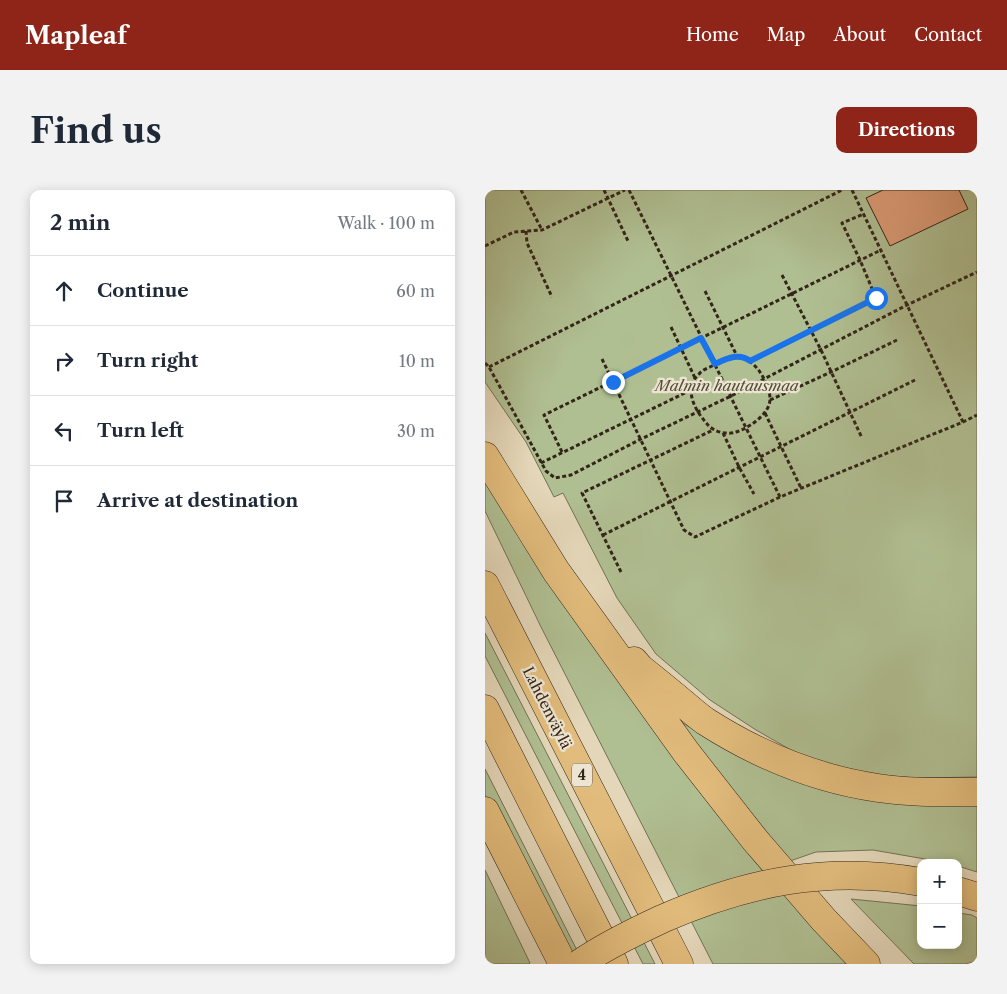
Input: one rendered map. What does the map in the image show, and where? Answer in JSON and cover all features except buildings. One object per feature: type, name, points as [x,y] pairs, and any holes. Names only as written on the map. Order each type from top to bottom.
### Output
[{"type":"highway","points":[[485,456],[556,572],[697,766],[755,840],[824,920],[866,964]]},
{"type":"highway","points":[[556,572],[640,668],[704,720],[747,745],[788,764],[845,782],[889,789],[977,792]]},
{"type":"highway","name":"Lahdenväylä","points":[[485,585],[679,964]]},
{"type":"highway","points":[[485,709],[614,964]]},
{"type":"highway","points":[[485,811],[563,964]]},
{"type":"highway","points":[[579,964],[639,930],[689,908],[748,889],[800,878],[832,876],[866,875],[917,881]]},
{"type":"highway","points":[[962,892],[977,897]]},
{"type":"path","points":[[521,190],[542,230]]},
{"type":"path","points":[[604,190],[628,241]]},
{"type":"path","points":[[485,246],[514,232],[542,230],[627,190],[780,497]]},
{"type":"path","points":[[489,367],[842,190]]},
{"type":"path","points":[[852,190],[963,422]]},
{"type":"path","points":[[750,361],[876,298],[842,223],[864,214]]},
{"type":"path","points":[[526,231],[527,243],[552,297]]},
{"type":"path","points":[[562,452],[544,415],[881,250]]},
{"type":"path","points":[[485,363],[489,367],[546,471],[555,478],[571,475],[731,396],[907,305],[977,272]]},
{"type":"path","points":[[782,275],[821,350],[862,438]]},
{"type":"path","points":[[705,291],[737,356]]},
{"type":"path","points":[[671,327],[695,378]]},
{"type":"path","points":[[770,400],[897,340]]},
{"type":"path","points":[[737,356],[747,358],[750,361],[760,371],[768,390],[770,400],[765,413],[756,422],[736,432],[723,432],[711,428],[702,419],[692,399],[692,382],[698,374],[727,358],[737,356]]},
{"type":"path","points":[[602,359],[684,530],[695,537],[780,497],[977,415]]},
{"type":"path","points":[[603,535],[915,380]]},
{"type":"path","points":[[541,462],[691,390]]},
{"type":"path","points":[[765,413],[801,488]]},
{"type":"path","points":[[621,572],[582,494],[713,429]]},
{"type":"path","points":[[723,432],[739,468],[754,494]]},
{"type":"green space","name":"Malmin hautausmaa","points":[[485,190],[977,190],[977,777],[916,778],[859,774],[810,761],[756,730],[710,700],[656,654],[617,598],[563,493],[554,497],[526,442],[485,382]]},
{"type":"green space","points":[[485,477],[769,872],[680,899],[541,627],[485,511]]},
{"type":"green space","points":[[485,633],[655,964],[643,964],[485,656]]},
{"type":"green space","points":[[676,719],[731,752],[802,783],[977,805],[977,872],[962,867],[962,859],[925,859],[873,850],[816,852],[790,861]]},
{"type":"green space","points":[[485,769],[584,964],[572,964],[485,795]]},
{"type":"green space","points":[[485,870],[530,963],[529,964],[485,964]]},
{"type":"green space","points":[[790,893],[854,964],[713,964],[691,921],[743,903]]},
{"type":"green space","points":[[851,899],[917,906],[917,949],[962,949],[962,914],[977,918],[977,961],[966,964],[914,964]]},
{"type":"route","points":[[613,382],[701,338],[715,364],[727,358],[737,356],[747,358],[750,361],[876,298]]}]
